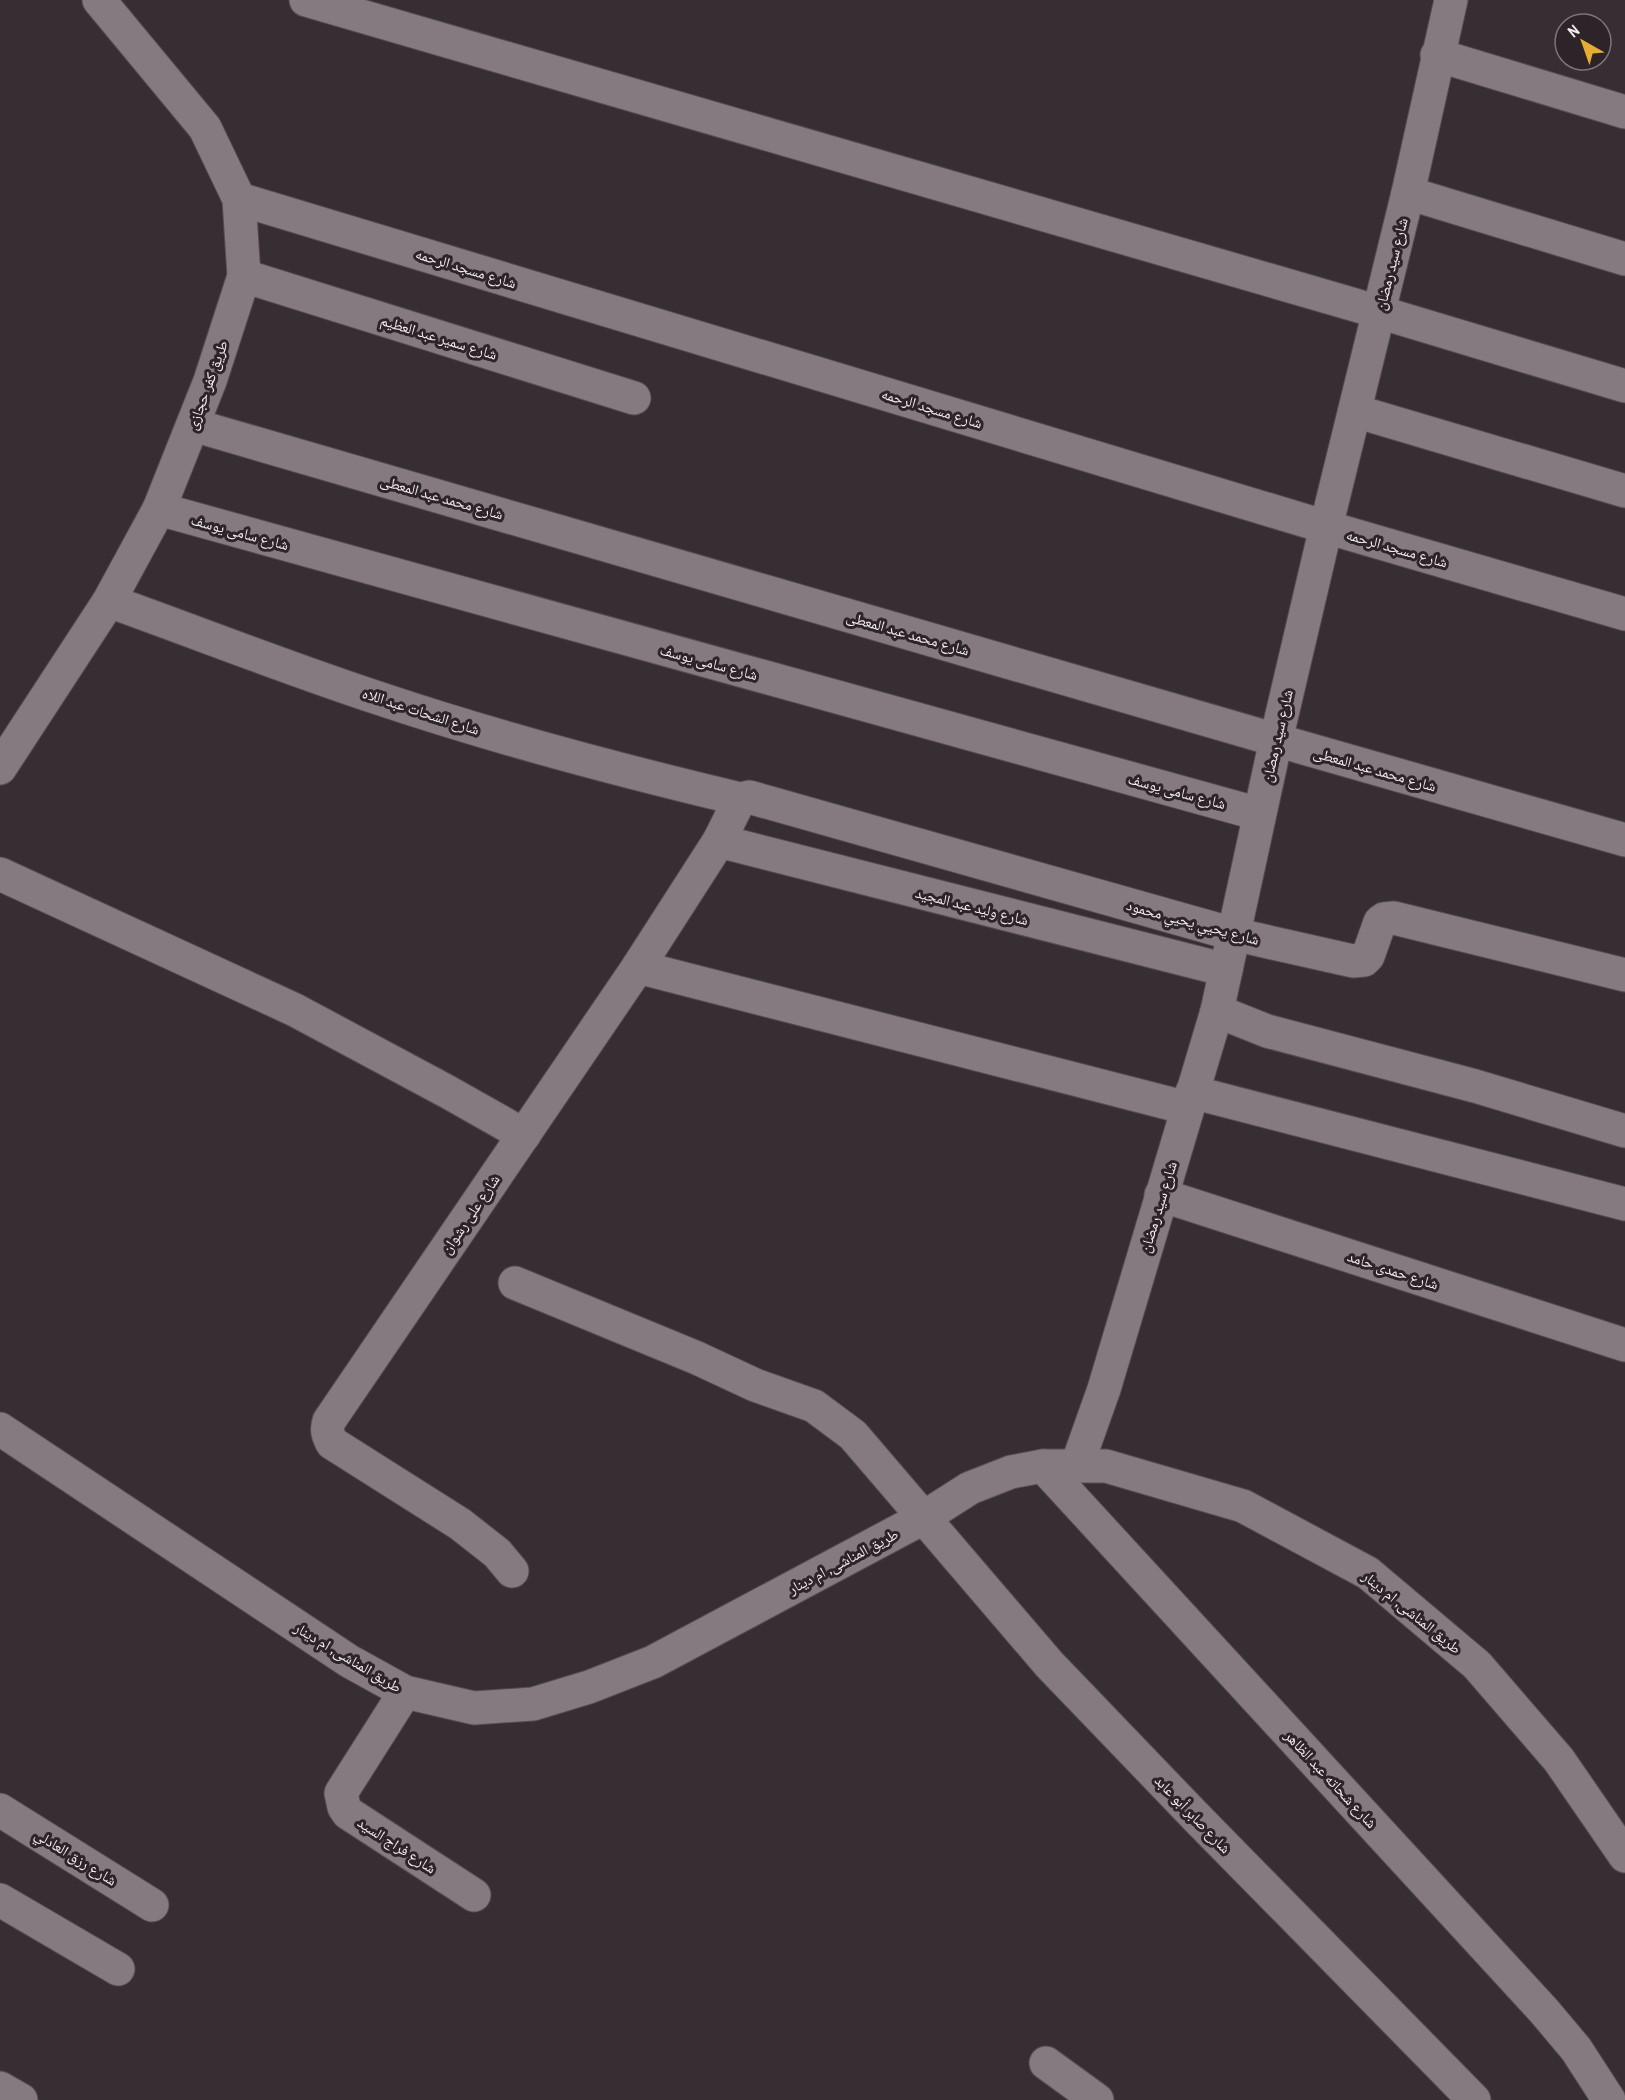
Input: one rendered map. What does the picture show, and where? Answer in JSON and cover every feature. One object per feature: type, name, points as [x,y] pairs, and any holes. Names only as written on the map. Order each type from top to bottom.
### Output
[{"type":"street","name":"طريق كفر حجازى","points":[[2,758],[109,601],[159,509],[222,347],[244,276],[239,199],[205,128],[99,0]]},
{"type":"street","points":[[306,0],[1379,312],[1625,386]]},
{"type":"street","name":"شارع سيد رمضان","points":[[1077,1466],[1104,1389],[1217,1011],[1276,740],[1408,194],[1451,0]]},
{"type":"street","points":[[1437,55],[1625,112]]},
{"type":"street","points":[[1408,194],[1625,259]]},
{"type":"street","name":"شارع مسجد الرحمه","points":[[239,199],[1326,527],[1625,614]]},
{"type":"street","name":"شارع سمير عبد العظيم","points":[[244,276],[634,398]]},
{"type":"street","points":[[1355,411],[1625,491]]},
{"type":"street","name":"شارع محمد عبد المعطى","points":[[192,425],[1625,840]]},
{"type":"street","name":"شارع سامى يوسف","points":[[159,509],[1259,814]]},
{"type":"street","name":"شارع الشحات عبد اللاه","points":[[109,601],[376,698],[637,774],[740,799]]},
{"type":"street","name":"شارع يحيي يحيي محمود","points":[[740,799],[748,797],[1233,934],[1359,961],[1368,956],[1380,922],[1394,918],[1625,975]]},
{"type":"street","name":"شارع على رشوان","points":[[512,1571],[497,1553],[460,1524],[332,1443],[327,1427],[638,967],[719,841],[740,799]]},
{"type":"street","name":"شارع وليد عبد المجيد","points":[[719,841],[1226,970]]},
{"type":"street","points":[[0,874],[295,1010],[439,1086],[524,1135]]},
{"type":"street","points":[[638,967],[1625,1204]]},
{"type":"street","points":[[1217,1011],[1267,1031],[1475,1086],[1625,1131]]},
{"type":"street","name":"شارع حمدى حامد","points":[[1161,1195],[1625,1345]]},
{"type":"street","name":"شارع صابر أبو عابد","points":[[515,1283],[755,1384],[814,1406],[853,1435],[1048,1664],[1474,2100]]},
{"type":"street","name":"طريق المناشى, ام دينار","points":[[0,1430],[348,1660],[405,1692],[474,1708],[533,1704],[589,1687],[653,1662],[923,1518],[970,1488],[1011,1472],[1043,1466],[1106,1466],[1243,1506],[1368,1574],[1477,1665],[1559,1760],[1625,1856]]},
{"type":"street","name":"شارع شحاته عبد الظاهر","points":[[1043,1466],[1544,2011],[1576,2049],[1609,2100]]},
{"type":"street","name":"شارع فراج السيد","points":[[405,1692],[341,1792],[344,1808],[348,1813],[474,1895]]},
{"type":"street","name":"شارع رزق العادلي","points":[[0,1810],[152,1905]]},
{"type":"street","points":[[0,1900],[118,1969]]},
{"type":"street","points":[[1046,2063],[1097,2100]]},
{"type":"street","points":[[0,2088],[21,2100]]}]
